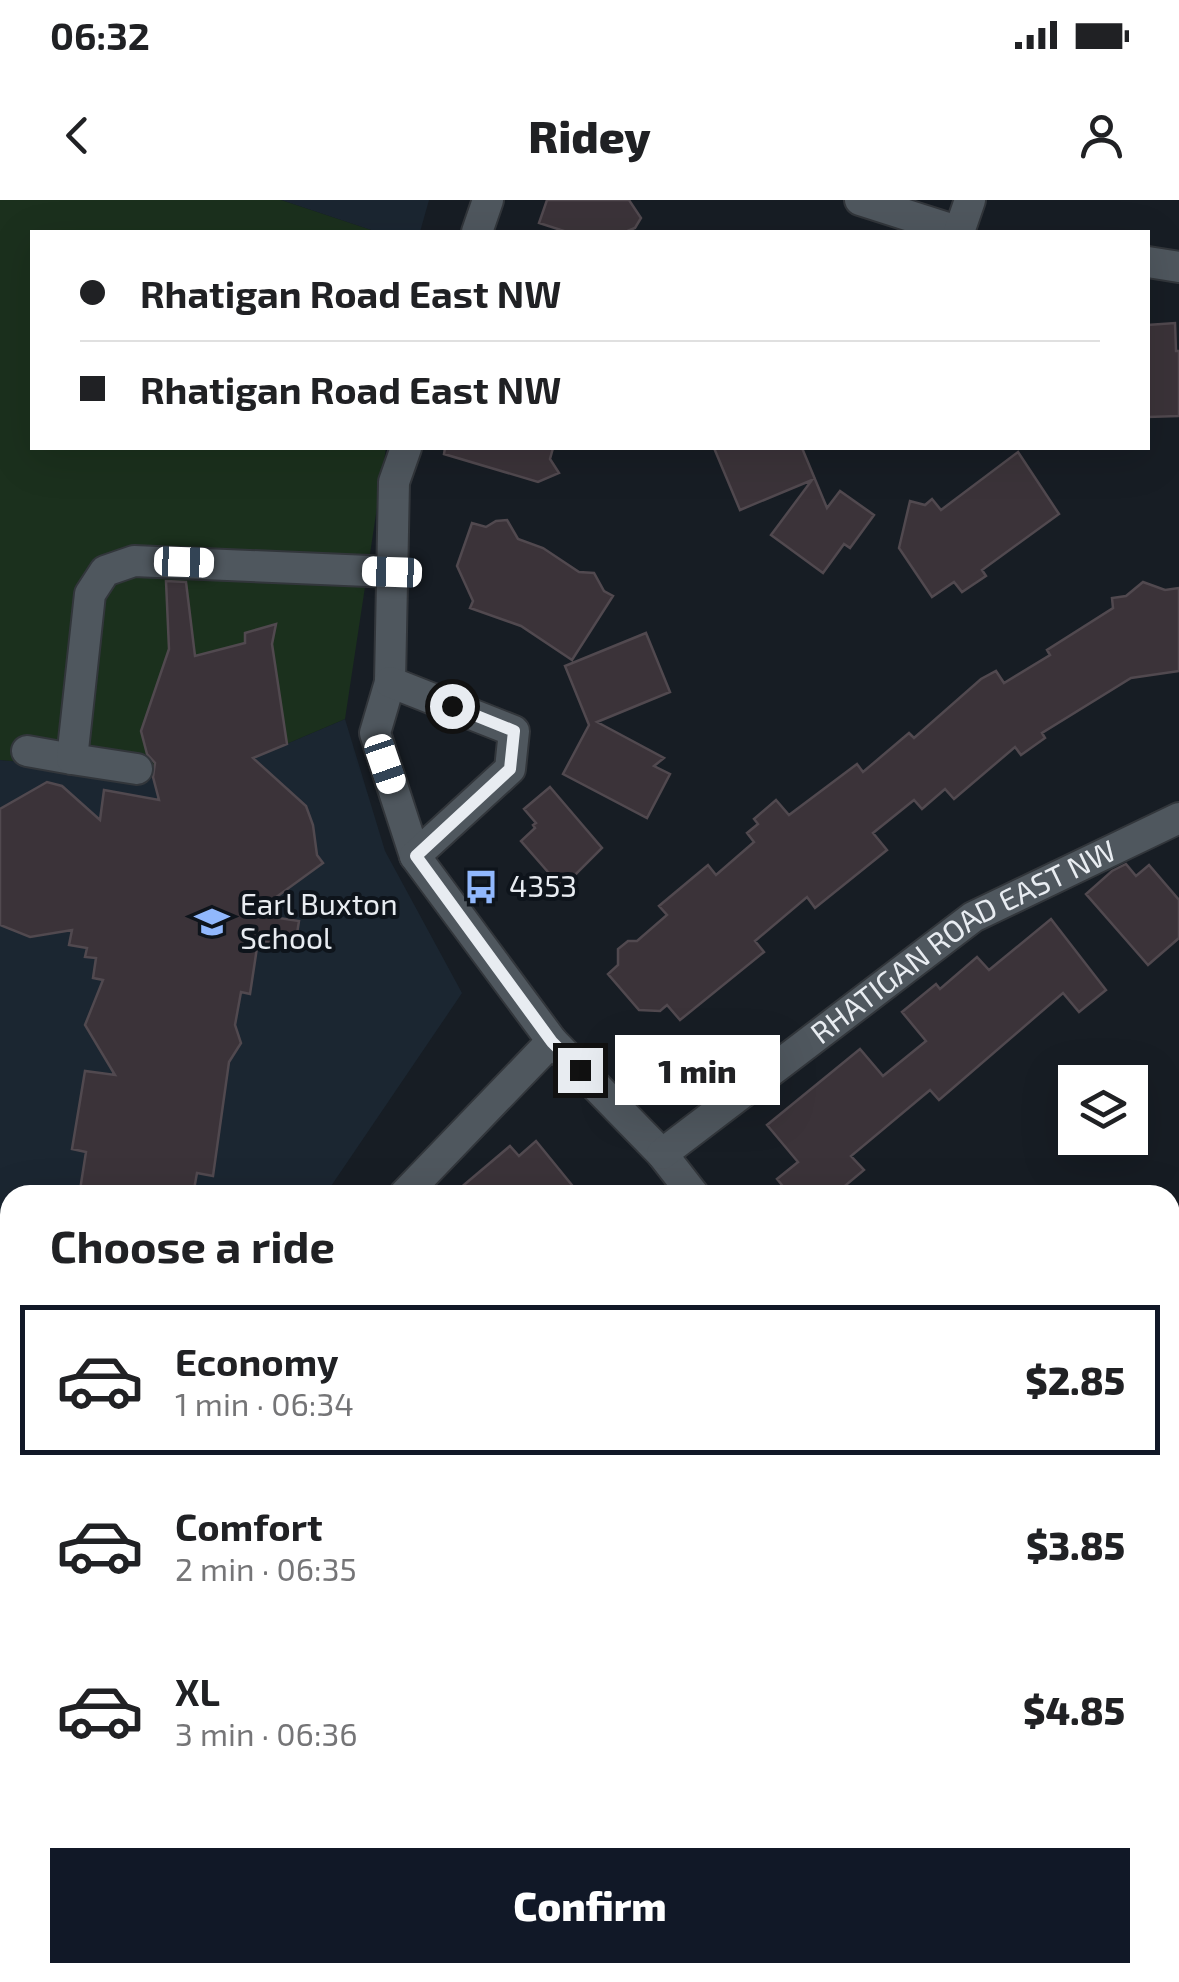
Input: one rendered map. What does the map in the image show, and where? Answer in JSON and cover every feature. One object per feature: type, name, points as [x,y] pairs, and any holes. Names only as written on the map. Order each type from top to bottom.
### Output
[{"type":"street","points":[[478,230],[488,200]]},
{"type":"street","points":[[860,200],[953,230]]},
{"type":"street","points":[[960,230],[970,200]]},
{"type":"street","points":[[1150,262],[1179,267]]},
{"type":"street","points":[[405,450],[394,482],[390,682],[375,734],[416,856],[552,1042],[662,1154],[686,1185]]},
{"type":"street","points":[[72,758],[90,594],[105,570],[134,561],[392,572]]},
{"type":"street","points":[[390,682],[514,731],[510,769],[416,856]]},
{"type":"street","points":[[27,751],[137,768]]},
{"type":"street","name":"RHATIGAN ROAD EAST NW","points":[[662,1154],[973,917],[1179,818]]},
{"type":"street","points":[[414,1185],[552,1042]]},
{"type":"shaded area","points":[[281,200],[429,200],[421,230],[371,230]]},
{"type":"shaded area","name":"Earl Buxton School","points":[[345,719],[385,851],[462,993],[332,1185],[0,1185],[0,760],[184,776],[199,781]]},
{"type":"green space","points":[[0,200],[281,200],[371,230],[30,230],[30,450],[386,450],[345,719],[199,781],[184,776],[0,760]]},
{"type":"building","points":[[547,200],[629,200],[641,218],[630,230],[561,230],[539,223]]},
{"type":"building","points":[[1175,323],[1179,416],[1150,417],[1150,325]]},
{"type":"building","points":[[445,450],[552,450],[550,459],[559,473],[538,482],[444,454]]},
{"type":"building","points":[[715,450],[803,450],[827,508],[840,491],[874,515],[850,548],[844,544],[823,573],[771,535],[812,480],[740,510]]},
{"type":"building","points":[[1018,452],[1059,514],[982,570],[986,576],[962,592],[954,582],[932,597],[899,548],[910,501],[925,505],[932,499],[941,510]]},
{"type":"building","points":[[507,520],[518,539],[543,548],[579,572],[594,573],[604,591],[613,596],[572,660],[521,626],[470,608],[473,601],[457,566],[472,523],[486,527]]},
{"type":"building","points":[[166,581],[186,582],[195,656],[245,643],[245,633],[276,624],[272,644],[287,744],[253,758],[306,806],[317,855],[323,863],[253,914],[299,921],[295,946],[258,941],[250,994],[241,992],[235,1025],[241,1043],[229,1062],[213,1176],[197,1173],[195,1185],[81,1185],[86,1152],[72,1149],[85,1071],[115,1075],[85,1025],[103,980],[93,978],[96,958],[85,957],[87,948],[69,945],[72,930],[30,937],[0,925],[0,809],[47,782],[62,786],[100,820],[104,790],[159,800],[153,777],[155,763],[147,754],[141,731],[169,649]]},
{"type":"building","points":[[1143,582],[1165,590],[1179,588],[1179,671],[1131,678],[1042,733],[1045,738],[1021,755],[1015,747],[954,799],[945,789],[922,809],[914,800],[873,833],[887,850],[815,908],[807,897],[755,941],[764,952],[680,1020],[667,1005],[660,1011],[639,1010],[608,974],[618,965],[618,949],[628,941],[637,941],[667,915],[659,906],[708,865],[716,875],[754,842],[747,833],[758,824],[754,819],[776,800],[789,815],[857,764],[863,772],[909,733],[914,738],[981,679],[996,671],[1004,683],[1050,655],[1047,650],[1113,608],[1112,598],[1126,596]]},
{"type":"building","points":[[646,633],[670,692],[597,722],[664,758],[654,766],[670,774],[647,818],[563,774],[589,725],[565,666]]},
{"type":"building","points":[[550,787],[602,848],[562,888],[521,841],[536,823],[524,809]]},
{"type":"building","points":[[1126,864],[1136,876],[1149,865],[1179,900],[1179,938],[1148,965],[1086,894]]},
{"type":"building","points":[[1051,919],[1106,990],[1079,1012],[1063,993],[939,1100],[930,1090],[851,1156],[864,1170],[846,1185],[782,1185],[777,1179],[798,1162],[767,1125],[860,1049],[883,1076],[926,1041],[902,1012],[936,984],[940,989],[977,957],[989,970]]},
{"type":"building","points":[[536,1141],[572,1185],[464,1185],[510,1146],[519,1156]]},
{"type":"place","name":"4353","points":[[481,887]]},
{"type":"place","name":"Earl Buxton School","points":[[212,922]]},
{"type":"route","points":[[452,706],[514,731],[510,769],[416,856],[552,1042],[580,1070]]}]
